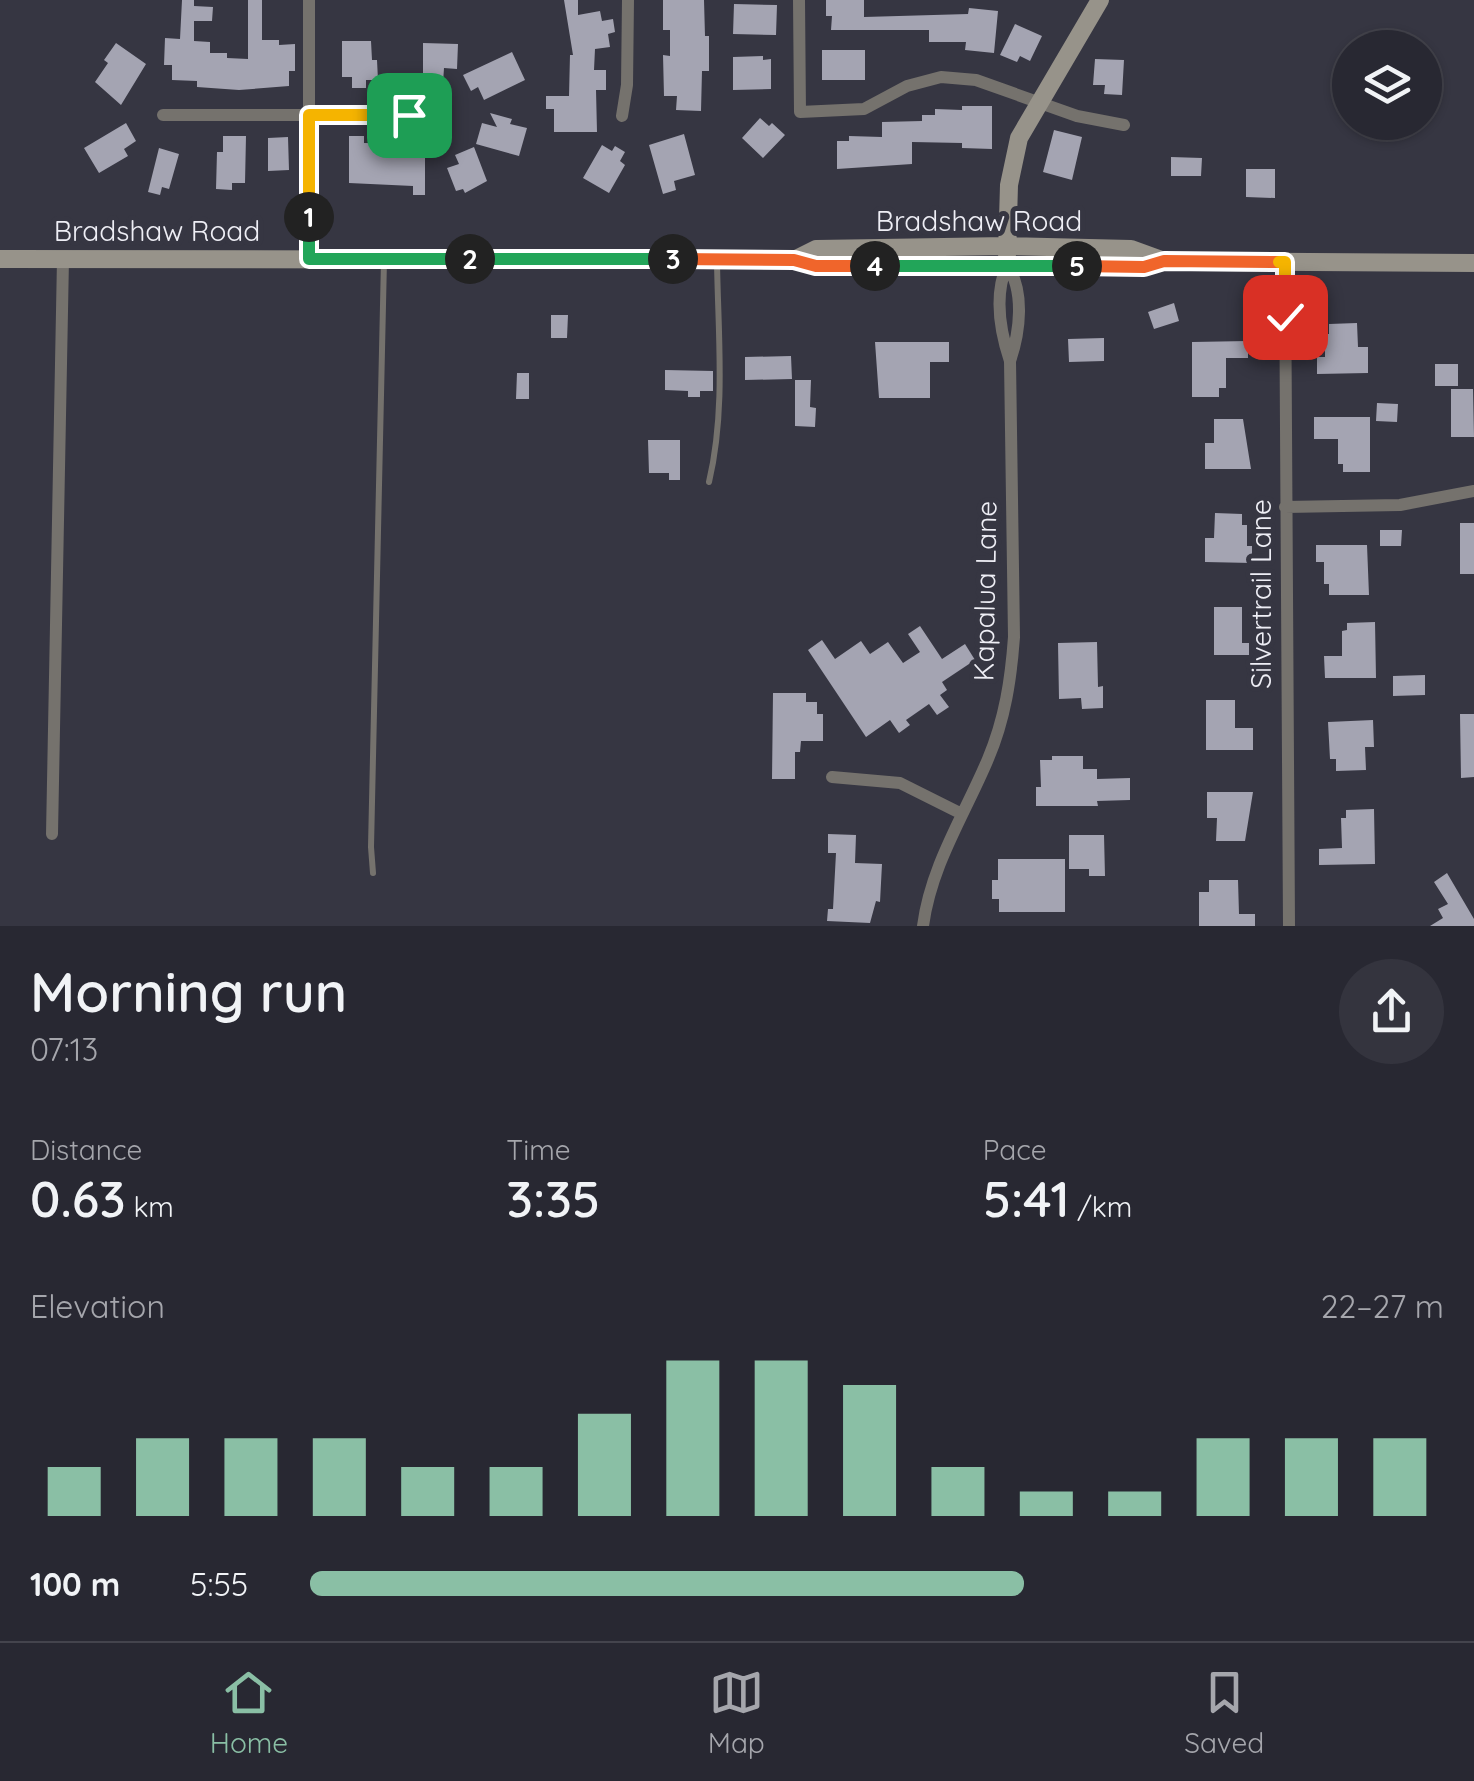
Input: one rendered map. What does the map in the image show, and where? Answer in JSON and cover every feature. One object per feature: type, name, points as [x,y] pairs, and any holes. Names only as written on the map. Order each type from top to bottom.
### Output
[{"type":"main road","points":[[1007,256],[1009,185],[1019,138],[1100,0]]},
{"type":"main road","name":"Bradshaw Road","points":[[0,259],[794,260],[816,266],[1007,256],[1144,267],[1164,261],[1474,262]]},
{"type":"street","points":[[309,0],[309,259]]},
{"type":"street","points":[[622,116],[627,85],[628,0]]},
{"type":"street","points":[[799,0],[800,112],[864,109],[907,86],[941,77],[976,80],[1076,116],[1124,125]]},
{"type":"street","points":[[163,115],[436,118]]},
{"type":"street","name":"Kapalua Lane","points":[[924,926],[937,868],[1001,722],[1012,674],[1010,361],[1017,340],[1018,280],[1007,256]]},
{"type":"street","points":[[52,834],[63,259]]},
{"type":"street","name":"Silvertrail Lane","points":[[1285,262],[1289,926]]},
{"type":"street","points":[[1286,507],[1400,506],[1474,491]]},
{"type":"street","points":[[832,777],[900,783],[962,814]]},
{"type":"lane","points":[[373,873],[370,847],[384,259]]},
{"type":"lane","points":[[709,482],[717,446],[720,402],[717,260]]},
{"type":"building","points":[[182,0],[194,0],[194,6],[213,7],[212,21],[194,21],[194,41],[210,42],[210,53],[248,59],[248,0],[262,0],[262,40],[295,44],[295,71],[289,71],[289,86],[239,90],[197,87],[197,81],[172,80],[172,65],[164,65],[165,38],[180,39]]},
{"type":"building","points":[[564,0],[578,0],[578,15],[600,11],[602,21],[613,19],[615,32],[608,34],[610,47],[595,49],[594,70],[606,70],[606,90],[596,90],[597,132],[554,132],[554,109],[546,109],[546,96],[569,96],[573,55]]},
{"type":"building","points":[[663,0],[704,0],[709,71],[702,71],[701,111],[676,110],[677,96],[664,96],[663,55],[670,56],[670,30],[663,30]]},
{"type":"building","points":[[826,0],[864,0],[864,17],[968,14],[969,8],[998,11],[994,53],[965,50],[966,42],[929,42],[929,30],[831,30],[832,16],[826,16]]},
{"type":"building","points":[[734,4],[777,5],[776,35],[733,34]]},
{"type":"building","points":[[1015,24],[1042,36],[1030,61],[1020,56],[1017,62],[1000,55]]},
{"type":"building","points":[[342,41],[371,41],[378,80],[366,80],[366,88],[352,88],[352,77],[342,77]]},
{"type":"building","points":[[116,43],[146,64],[121,105],[95,82]]},
{"type":"building","points":[[423,43],[458,44],[457,69],[444,68],[443,83],[423,83]]},
{"type":"building","points":[[822,50],[865,50],[865,80],[822,80]]},
{"type":"building","points":[[512,52],[525,80],[484,100],[478,87],[471,91],[463,75]]},
{"type":"building","points":[[763,56],[763,60],[771,59],[771,89],[733,90],[733,57]]},
{"type":"building","points":[[1095,59],[1124,60],[1122,95],[1104,94],[1105,85],[1093,85]]},
{"type":"building","points":[[962,106],[992,106],[992,149],[962,148],[962,143],[912,142],[912,164],[837,169],[837,141],[849,141],[849,136],[882,137],[882,122],[922,121],[922,115],[935,115],[935,109],[962,110]]},
{"type":"building","points":[[490,113],[527,128],[519,156],[476,144],[482,123],[497,127]]},
{"type":"building","points":[[760,118],[785,135],[763,158],[742,138]]},
{"type":"building","points":[[126,123],[136,141],[124,149],[128,156],[99,173],[84,148]]},
{"type":"building","points":[[1054,130],[1082,137],[1072,180],[1043,172]]},
{"type":"building","points":[[684,134],[695,175],[674,181],[676,190],[663,194],[649,145]]},
{"type":"building","points":[[223,136],[246,136],[245,183],[232,183],[232,190],[216,189],[217,152],[223,152]]},
{"type":"building","points":[[349,136],[364,136],[364,143],[425,144],[425,195],[413,195],[413,186],[349,183]]},
{"type":"building","points":[[288,137],[289,170],[268,171],[268,138]]},
{"type":"building","points":[[602,145],[625,152],[620,161],[625,165],[609,193],[583,178]]},
{"type":"building","points":[[474,147],[487,181],[465,193],[463,189],[456,191],[447,168],[459,164],[455,155]]},
{"type":"building","points":[[159,148],[179,154],[169,189],[162,187],[160,195],[148,192]]},
{"type":"building","points":[[1171,157],[1202,158],[1201,176],[1171,176]]},
{"type":"building","points":[[1246,169],[1275,169],[1275,198],[1246,197]]},
{"type":"building","points":[[1174,303],[1179,321],[1154,329],[1148,312]]},
{"type":"building","points":[[551,315],[568,315],[567,338],[551,338]]},
{"type":"building","points":[[1357,323],[1358,347],[1368,347],[1368,373],[1317,374],[1317,357],[1325,357],[1329,324]]},
{"type":"building","points":[[1104,338],[1104,361],[1069,362],[1068,339]]},
{"type":"building","points":[[1248,341],[1248,358],[1226,358],[1226,388],[1219,388],[1219,397],[1192,397],[1192,342]]},
{"type":"building","points":[[875,342],[949,342],[949,362],[930,362],[930,398],[879,398]]},
{"type":"building","points":[[791,356],[792,379],[745,380],[745,357]]},
{"type":"building","points":[[1435,364],[1458,364],[1458,386],[1435,386]]},
{"type":"building","points":[[665,370],[713,371],[713,391],[700,391],[700,397],[688,397],[688,391],[665,390]]},
{"type":"building","points":[[517,373],[529,373],[529,399],[516,399]]},
{"type":"building","points":[[795,380],[811,380],[810,407],[816,408],[815,427],[795,426]]},
{"type":"building","points":[[1451,389],[1473,389],[1474,437],[1451,437]]},
{"type":"building","points":[[1377,403],[1398,404],[1397,422],[1376,421]]},
{"type":"building","points":[[1314,417],[1370,417],[1370,472],[1343,472],[1343,464],[1338,464],[1338,439],[1314,439]]},
{"type":"building","points":[[1214,419],[1243,419],[1251,469],[1205,469],[1205,443],[1214,443]]},
{"type":"building","points":[[648,440],[680,440],[680,480],[669,480],[669,473],[649,473]]},
{"type":"building","points":[[1215,513],[1242,514],[1242,525],[1247,525],[1247,546],[1252,546],[1252,563],[1205,562],[1205,538],[1214,538]]},
{"type":"building","points":[[1460,523],[1474,523],[1474,574],[1460,574]]},
{"type":"building","points":[[1380,530],[1402,530],[1401,546],[1380,546]]},
{"type":"building","points":[[1316,545],[1367,545],[1369,595],[1329,595],[1329,584],[1324,584],[1324,562],[1316,562]]},
{"type":"building","points":[[1214,607],[1242,607],[1242,643],[1249,643],[1249,655],[1214,655]]},
{"type":"building","points":[[1375,622],[1376,678],[1325,678],[1324,656],[1342,656],[1342,631],[1347,630],[1347,623]]},
{"type":"building","points":[[920,626],[942,659],[965,644],[975,660],[942,682],[947,690],[940,695],[949,707],[937,715],[929,704],[906,720],[910,725],[899,733],[890,720],[866,737],[808,650],[822,640],[835,659],[861,641],[870,654],[888,642],[903,663],[920,652],[908,634]]},
{"type":"building","points":[[1097,642],[1098,687],[1103,686],[1103,708],[1082,709],[1081,698],[1059,699],[1058,643]]},
{"type":"building","points":[[1425,675],[1425,695],[1393,696],[1393,676]]},
{"type":"building","points":[[773,693],[806,693],[806,702],[817,702],[817,714],[823,714],[823,741],[801,741],[800,752],[795,752],[795,779],[772,779]]},
{"type":"building","points":[[1206,700],[1235,700],[1235,728],[1253,728],[1253,750],[1206,750]]},
{"type":"building","points":[[1460,714],[1474,714],[1474,777],[1461,778]]},
{"type":"building","points":[[1373,720],[1374,747],[1365,747],[1366,770],[1336,771],[1336,759],[1330,759],[1328,722]]},
{"type":"building","points":[[1052,756],[1083,756],[1083,769],[1097,769],[1097,779],[1130,778],[1130,800],[1097,801],[1098,806],[1036,806],[1036,787],[1041,787],[1040,760],[1052,760]]},
{"type":"building","points":[[1207,792],[1253,792],[1245,841],[1216,841],[1217,818],[1207,818]]},
{"type":"building","points":[[1374,809],[1375,864],[1319,865],[1319,849],[1342,848],[1341,818],[1346,818],[1346,810]]},
{"type":"building","points":[[828,834],[856,835],[855,863],[882,864],[880,902],[876,901],[870,923],[827,921],[828,909],[833,909],[836,853],[828,853]]},
{"type":"building","points":[[1069,835],[1104,835],[1105,876],[1089,876],[1089,869],[1069,869]]},
{"type":"building","points":[[998,859],[1065,859],[1065,912],[999,912],[999,899],[992,899],[992,880],[998,880]]},
{"type":"building","points":[[1447,873],[1474,919],[1474,926],[1430,926],[1443,918],[1438,909],[1448,904],[1434,882]]},
{"type":"building","points":[[1209,880],[1238,880],[1239,914],[1255,914],[1255,926],[1199,926],[1199,892],[1209,892]]},
{"type":"route","points":[[409,115],[309,115],[309,259],[794,260],[816,266],[1144,267],[1164,261],[1285,262],[1285,317]]}]
